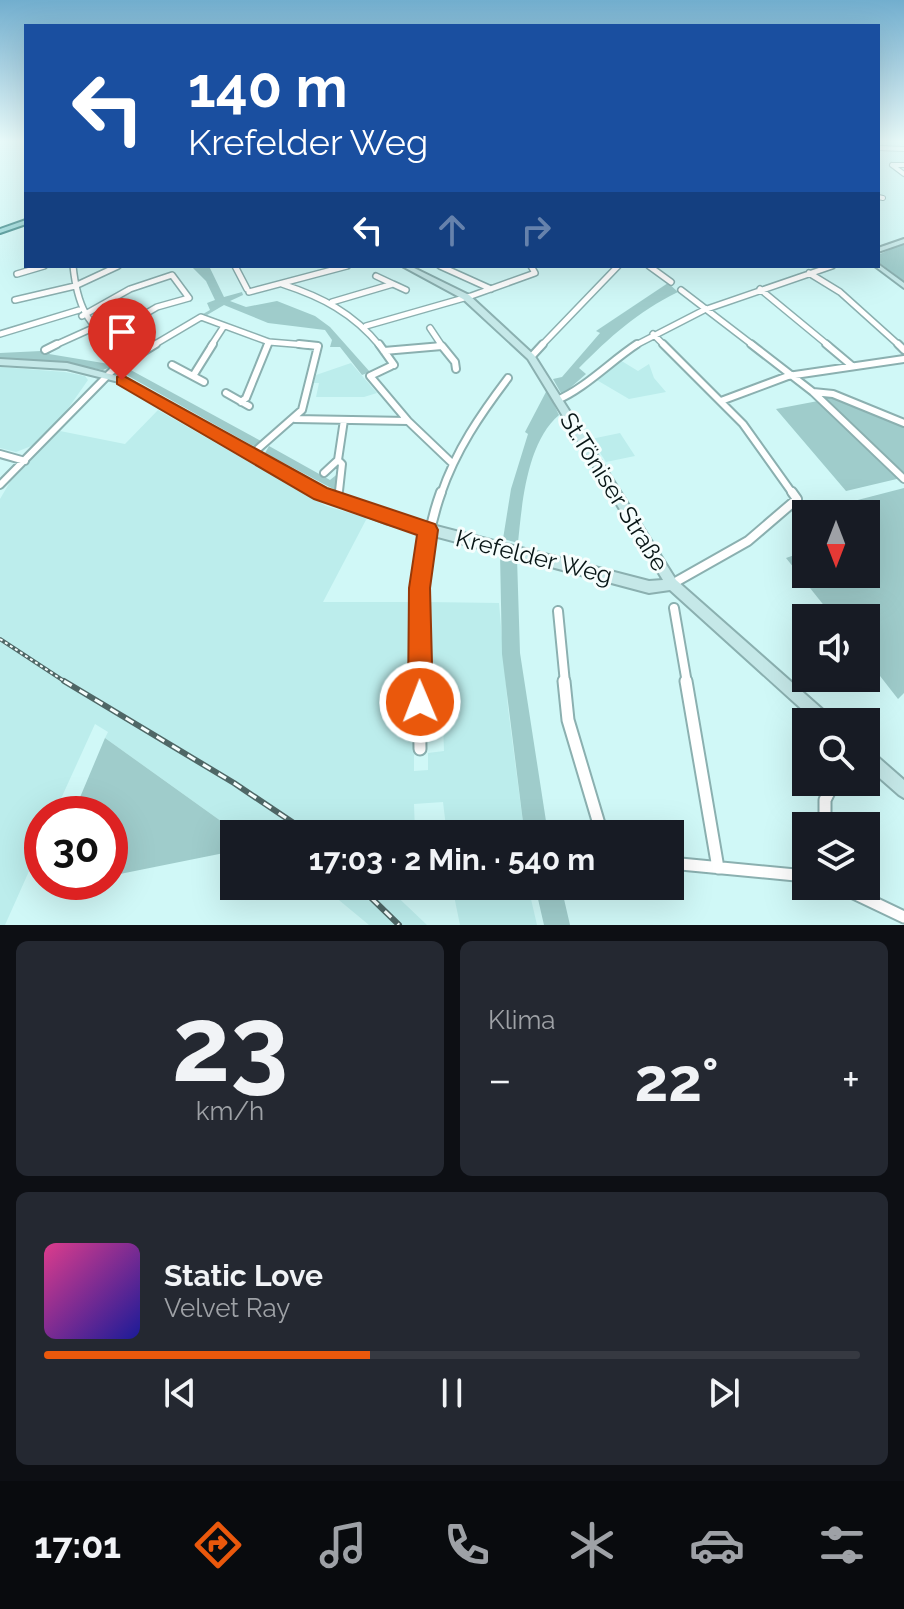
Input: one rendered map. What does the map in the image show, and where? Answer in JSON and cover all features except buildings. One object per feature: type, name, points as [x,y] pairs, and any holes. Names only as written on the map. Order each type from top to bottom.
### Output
[{"type":"main road","points":[[0,231],[24,223]]},
{"type":"main road","points":[[880,249],[904,241]]},
{"type":"main road","name":"St.Töniser Straße","points":[[409,268],[466,297],[531,357],[672,584],[810,708]]},
{"type":"main road","points":[[880,268],[903,285]]},
{"type":"main road","name":"Krefelder Weg","points":[[0,362],[51,364],[107,375],[129,383],[321,494],[428,530],[649,587],[672,584]]},
{"type":"main road","points":[[880,769],[904,790]]},
{"type":"street","points":[[17,274],[37,268]]},
{"type":"street","points":[[73,268],[81,313],[93,328],[138,356]]},
{"type":"street","points":[[15,300],[75,286],[114,268]]},
{"type":"street","points":[[236,268],[248,291],[340,268]]},
{"type":"street","points":[[444,268],[491,289]]},
{"type":"street","points":[[366,326],[491,289],[535,273],[534,268]]},
{"type":"street","points":[[531,357],[616,268]]},
{"type":"street","points":[[652,268],[671,282]]},
{"type":"street","points":[[557,400],[571,394],[606,364],[653,334],[704,310],[825,268]]},
{"type":"street","points":[[809,273],[840,292],[904,350]]},
{"type":"street","points":[[0,334],[81,313],[130,289],[172,275],[182,285],[189,298],[157,307],[106,337]]},
{"type":"street","points":[[376,276],[406,290]]},
{"type":"street","points":[[282,284],[332,302],[366,326],[392,365],[370,376],[408,421],[452,463]]},
{"type":"street","points":[[332,302],[393,284]]},
{"type":"street","points":[[760,289],[851,365]]},
{"type":"street","points":[[681,290],[788,376],[799,380],[904,479]]},
{"type":"street","points":[[0,485],[107,375],[201,317],[269,342],[318,346],[302,410],[252,454]]},
{"type":"street","points":[[190,374],[202,365],[224,326]]},
{"type":"street","points":[[45,350],[93,328]]},
{"type":"street","points":[[430,328],[455,362],[456,369]]},
{"type":"street","points":[[653,334],[743,424],[797,499],[748,541],[672,584]]},
{"type":"street","points":[[239,400],[249,391],[269,342]]},
{"type":"street","points":[[384,351],[442,346]]},
{"type":"street","points":[[721,401],[788,376],[904,359]]},
{"type":"street","points":[[172,365],[204,382]]},
{"type":"street","points":[[420,749],[418,623],[428,530],[452,463],[473,424],[508,378]]},
{"type":"street","points":[[813,392],[833,394],[904,423]]},
{"type":"street","points":[[226,393],[249,406]]},
{"type":"street","points":[[295,419],[408,421]]},
{"type":"street","points":[[324,473],[338,460],[344,420]]},
{"type":"street","points":[[0,454],[25,461]]},
{"type":"street","points":[[338,460],[342,464],[339,491]]},
{"type":"street","points":[[674,608],[718,868]]},
{"type":"street","points":[[558,611],[568,720],[598,820]]},
{"type":"street","points":[[684,864],[792,873]]},
{"type":"street","points":[[868,900],[904,917]]},
{"type":"shaded area","points":[[904,243],[904,281],[880,263],[880,254]]},
{"type":"shaded area","points":[[193,268],[210,268],[224,297],[242,292],[243,295],[230,301],[246,307],[277,301],[315,316],[330,327],[370,372],[362,375],[340,347],[330,347],[332,340],[325,330],[268,323],[224,305],[207,315],[203,314],[210,310],[207,303],[215,300],[206,281]]},
{"type":"shaded area","points":[[668,283],[678,292],[650,308],[613,336],[579,368],[586,374],[562,395],[553,379],[562,377],[600,333],[596,331]]},
{"type":"shaded area","points":[[41,351],[115,365],[103,370],[62,363],[0,361],[0,353]]},
{"type":"shaded area","points":[[620,360],[638,371],[649,364],[654,378],[666,392],[629,399],[595,379]]},
{"type":"shaded area","points":[[351,363],[377,393],[364,397],[316,397],[319,383],[314,383],[316,375]]},
{"type":"shaded area","points":[[0,367],[65,372],[85,376],[88,380],[65,413],[34,445],[16,452],[0,448]]},
{"type":"shaded area","points":[[127,368],[261,441],[253,446],[123,373]]},
{"type":"shaded area","points":[[796,379],[901,478],[846,491],[776,409],[818,401]]},
{"type":"shaded area","points":[[547,390],[559,415],[548,427],[533,457],[524,492],[518,543],[503,539],[511,489],[528,434],[525,432]]},
{"type":"shaded area","points":[[818,394],[832,395],[904,424],[904,476]]},
{"type":"shaded area","points":[[158,410],[326,506],[367,518],[323,602],[414,602],[414,771],[428,770],[428,753],[444,751],[443,722],[430,706],[427,694],[427,602],[499,603],[508,708],[523,820],[445,820],[443,802],[414,804],[415,820],[220,820],[105,738],[108,732],[95,724],[62,796],[24,796],[24,882],[5,925],[0,925],[0,499],[10,482],[60,431],[125,444]]},
{"type":"shaded area","points":[[620,433],[635,456],[606,462],[591,439]]},
{"type":"shaded area","points":[[269,446],[330,480],[340,472],[337,491],[265,453]]},
{"type":"shaded area","points":[[904,488],[904,693],[898,699],[880,676],[880,604],[823,604],[810,588],[880,588],[880,500],[858,500]]},
{"type":"shaded area","points":[[500,553],[517,558],[520,653],[546,820],[523,820],[502,654]]},
{"type":"shaded area","points":[[105,738],[220,820],[220,854],[128,872],[128,796],[81,796]]},
{"type":"shaded area","points":[[339,900],[401,900],[427,925],[369,925]]},
{"type":"shaded area","points":[[455,900],[531,900],[537,925],[460,925]]},
{"type":"shaded area","points":[[538,900],[564,900],[570,925],[544,925]]},
{"type":"railway","points":[[0,639],[67,683]]},
{"type":"railway","points":[[64,681],[234,783],[289,820]]},
{"type":"railway","points":[[373,900],[399,925]]},
{"type":"route","points":[[122,380],[321,494],[428,530],[418,623],[420,702]]}]
